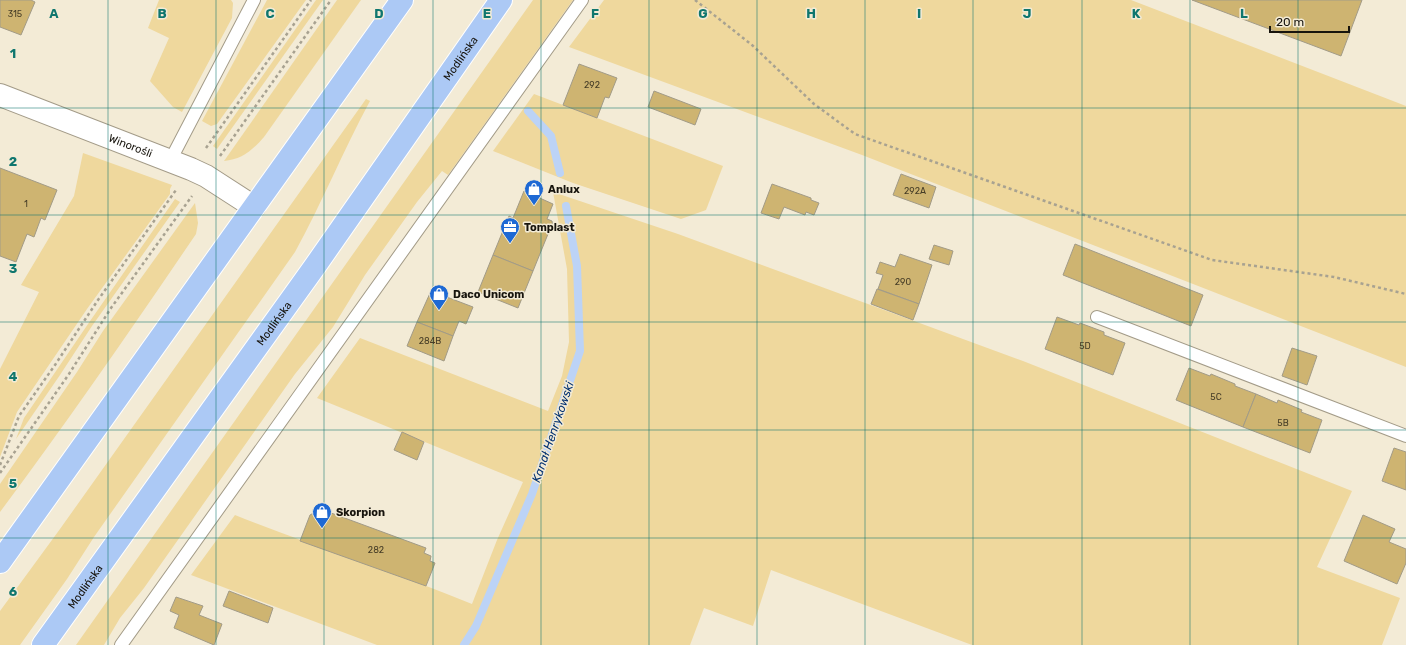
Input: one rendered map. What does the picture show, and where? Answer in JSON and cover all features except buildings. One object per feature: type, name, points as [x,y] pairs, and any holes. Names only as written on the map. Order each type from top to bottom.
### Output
[{"type":"main road","points":[[0,562],[402,0]]},
{"type":"main road","name":"Modlińska","points":[[43,645],[303,282],[501,0]]},
{"type":"street","name":"Winorośli","points":[[0,95],[206,176],[254,207]]},
{"type":"lane","points":[[170,161],[254,0]]},
{"type":"lane","points":[[121,645],[582,0]]},
{"type":"lane","points":[[1097,317],[1406,436]]},
{"type":"path","points":[[205,149],[311,0]]},
{"type":"path","points":[[218,159],[331,0]]},
{"type":"path","points":[[694,0],[752,45],[814,104],[855,134],[1212,260],[1334,277],[1406,294]]},
{"type":"path","points":[[0,465],[19,416],[98,300],[180,184]]},
{"type":"path","points":[[0,473],[69,374],[102,321],[194,192]]},
{"type":"shaded area","points":[[159,0],[231,0],[233,3],[232,18],[182,112],[173,107],[150,81],[169,38],[148,28]]},
{"type":"shaded area","points":[[267,0],[306,0],[217,124],[211,126],[202,121]]},
{"type":"shaded area","points":[[316,0],[323,0],[217,149],[213,146]]},
{"type":"shaded area","points":[[337,0],[361,0],[264,137],[246,154],[236,159],[224,161]]},
{"type":"shaded area","points":[[533,0],[573,0],[448,175],[442,171],[417,202],[365,275],[333,327],[295,374],[144,588],[120,618],[104,645],[76,645]]},
{"type":"shaded area","points":[[604,0],[1131,0],[1406,106],[1406,367],[862,155],[569,47]]},
{"type":"shaded area","points":[[534,94],[723,166],[706,210],[681,219],[573,183],[493,151]]},
{"type":"shaded area","points":[[366,99],[370,101],[295,252],[94,537],[67,579],[20,645],[0,645],[0,611]]},
{"type":"shaded area","points":[[83,153],[172,185],[170,194],[87,309],[17,412],[0,457],[0,369],[39,292],[21,285],[74,196]]},
{"type":"shaded area","points":[[553,192],[678,234],[1023,361],[1352,491],[1317,567],[1400,598],[1382,645],[972,645],[771,570],[753,626],[704,608],[690,645],[377,645],[191,575],[235,515],[472,604],[497,540],[523,482],[317,398],[360,338],[548,411],[562,376],[569,342],[567,269]]},
{"type":"shaded area","points":[[175,199],[180,202],[92,326],[16,439],[24,418]]},
{"type":"shaded area","points":[[195,203],[198,223],[196,234],[100,374],[0,512],[0,484],[77,372],[103,331]]},
{"type":"waterway","name":"Kanał Henrykowski","points":[[528,111],[551,136],[560,173]]},
{"type":"waterway","name":"Kanał Henrykowski","points":[[464,645],[476,626],[532,494],[580,351],[577,266],[566,206]]},
{"type":"place","name":"Anlux","points":[[534,206]]},
{"type":"place","name":"Tomplast","points":[[510,244]]},
{"type":"place","name":"Daco Unicom","points":[[439,311]]},
{"type":"place","name":"Skorpion","points":[[322,529]]}]
